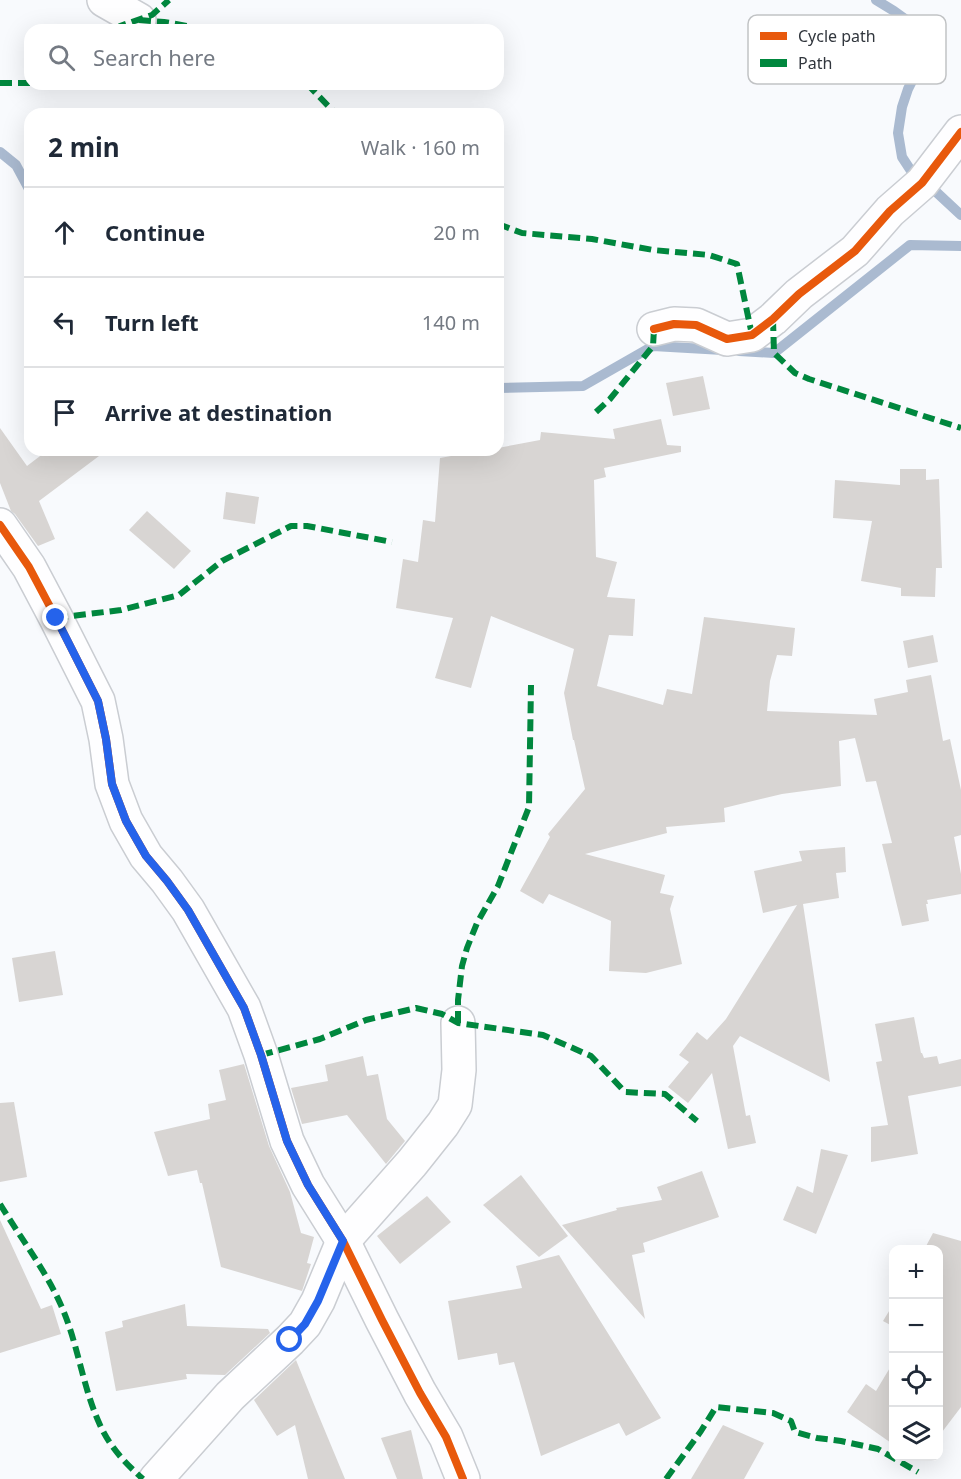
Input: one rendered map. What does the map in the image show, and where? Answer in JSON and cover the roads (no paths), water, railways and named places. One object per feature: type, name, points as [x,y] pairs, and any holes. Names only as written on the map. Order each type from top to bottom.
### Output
[{"type":"street","points":[[104,0],[139,20]]},
{"type":"street","points":[[654,328],[674,324],[696,326],[727,339],[752,335],[799,294],[855,251],[890,211],[922,183],[961,132]]},
{"type":"street","points":[[0,525],[29,567],[98,701],[112,784],[126,821],[146,856],[188,910],[244,1008],[287,1141],[308,1185],[343,1241],[420,1393],[446,1437],[463,1479]]},
{"type":"street","points":[[156,1479],[230,1396],[305,1324],[318,1301],[343,1241],[443,1124],[455,1105],[459,1070],[458,1023]]},
{"type":"waterway","points":[[876,0],[900,15]]},
{"type":"waterway","points":[[910,84],[902,107],[898,133],[902,157],[917,180],[933,189],[961,215]]},
{"type":"waterway","points":[[0,152],[16,165],[24,180]]},
{"type":"waterway","points":[[739,351],[774,353],[910,245],[961,246]]},
{"type":"waterway","points":[[504,388],[583,386],[653,346],[723,350]]}]
